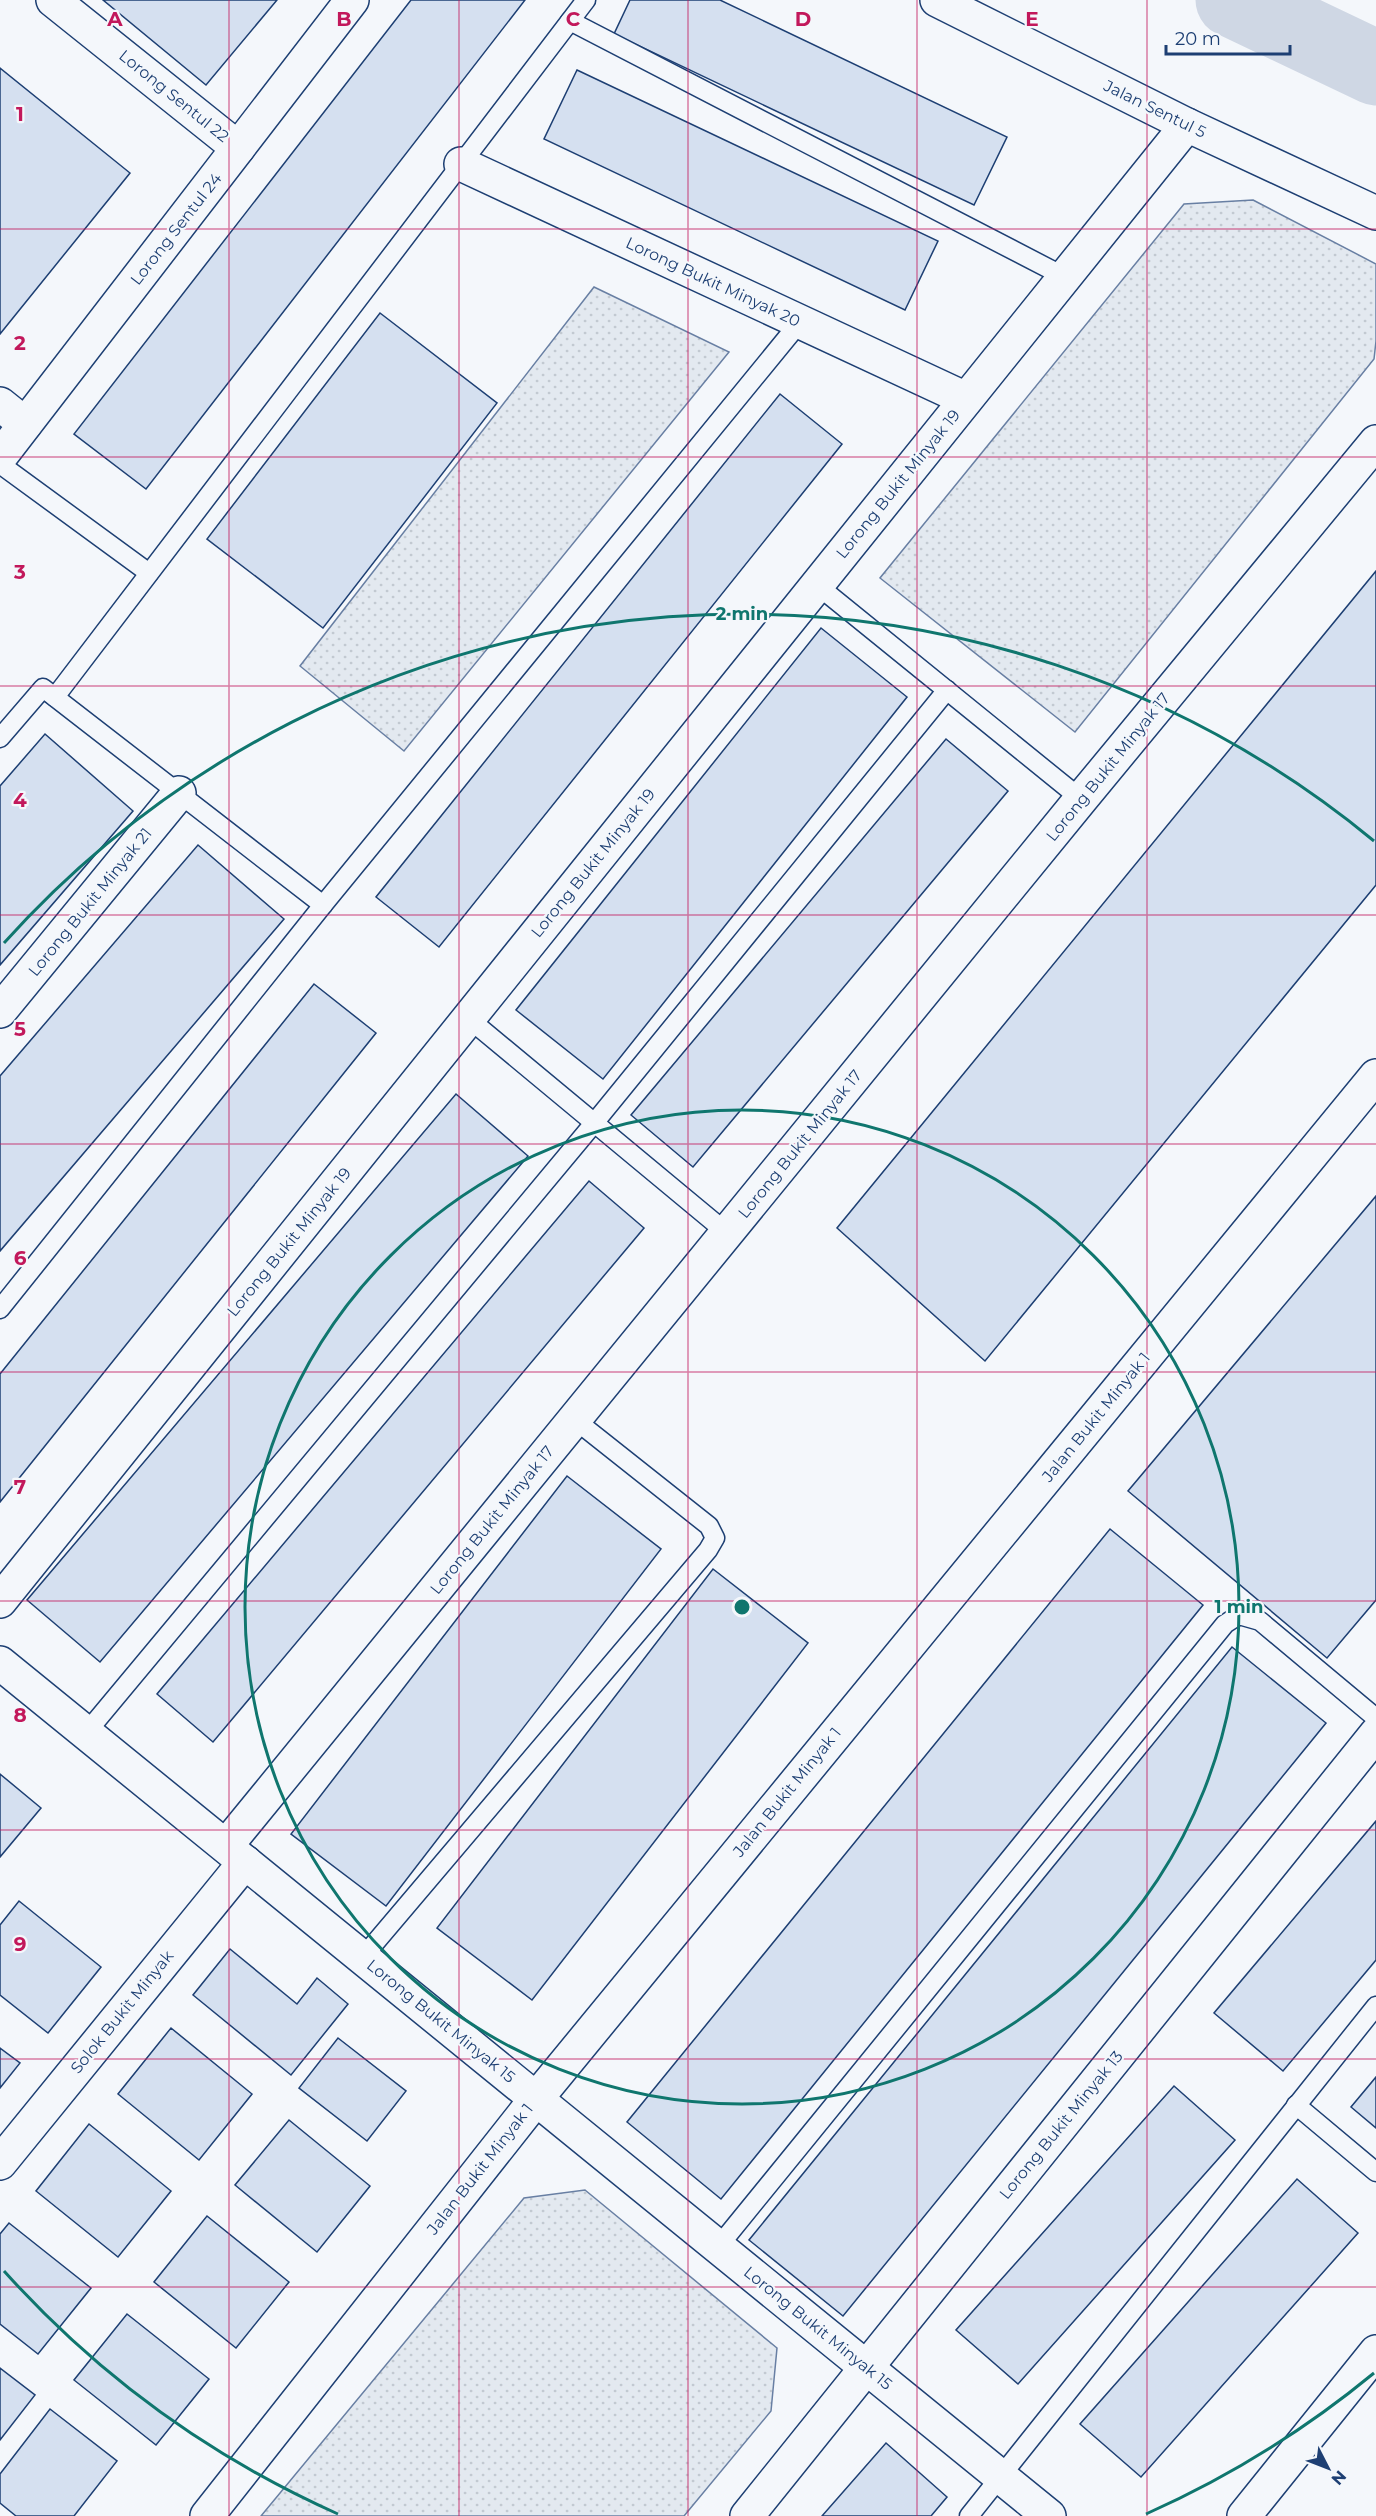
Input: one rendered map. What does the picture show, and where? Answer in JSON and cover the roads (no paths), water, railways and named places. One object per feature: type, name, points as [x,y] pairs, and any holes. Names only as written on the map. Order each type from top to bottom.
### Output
[{"type":"street","name":"Lorong Sentul 22","points":[[53,0],[238,148]]},
{"type":"street","name":"Jalan Sentul 5","points":[[937,0],[1186,125],[1376,213]]},
{"type":"street","name":"Lorong Sentul 24","points":[[0,457],[238,148],[346,2]]},
{"type":"street","name":"Lorong Bukit Minyak 19","points":[[0,1601],[1186,125]]},
{"type":"street","name":"Lorong Bukit Minyak 20","points":[[461,164],[966,399]]},
{"type":"street","points":[[0,404],[25,424]]},
{"type":"street","name":"Lorong Bukit Minyak 17","points":[[235,1854],[574,1419],[1376,442]]},
{"type":"street","name":"Lorong Bukit Minyak 21","points":[[0,1011],[179,793]]},
{"type":"street","name":"Jalan Bukit Minyak 1","points":[[207,2516],[536,2098],[1376,1076]]},
{"type":"street","name":"Lorong Bukit Minyak 15","points":[[0,1663],[1049,2516]]},
{"type":"street","name":"Lorong Bukit Minyak 13","points":[[747,2516],[1376,1734]]},
{"type":"street","name":"Solok Bukit Minyak","points":[[0,2163],[235,1854]]},
{"type":"street","points":[[1244,2516],[1376,2352]]},
{"type":"lane","points":[[55,697],[586,0]]},
{"type":"lane","points":[[570,21],[1065,277]]},
{"type":"lane","points":[[0,1309],[323,905],[801,322]]},
{"type":"lane","points":[[0,464],[149,573]]},
{"type":"lane","points":[[817,585],[1081,799]]},
{"type":"lane","points":[[0,738],[43,688],[323,905]]},
{"type":"lane","points":[[86,1733],[595,1122],[947,690]]},
{"type":"lane","points":[[468,1018],[727,1233]]},
{"type":"lane","points":[[363,1958],[708,1550],[715,1538],[709,1526],[574,1419]]},
{"type":"lane","points":[[718,2247],[1225,1624],[1239,1615],[1260,1621],[1376,1718]]},
{"type":"lane","points":[[969,2516],[1376,2006]]},
{"type":"lane","points":[[1296,2104],[1376,2172]]},
{"type":"waterway","points":[[1233,0],[1376,68]]}]
